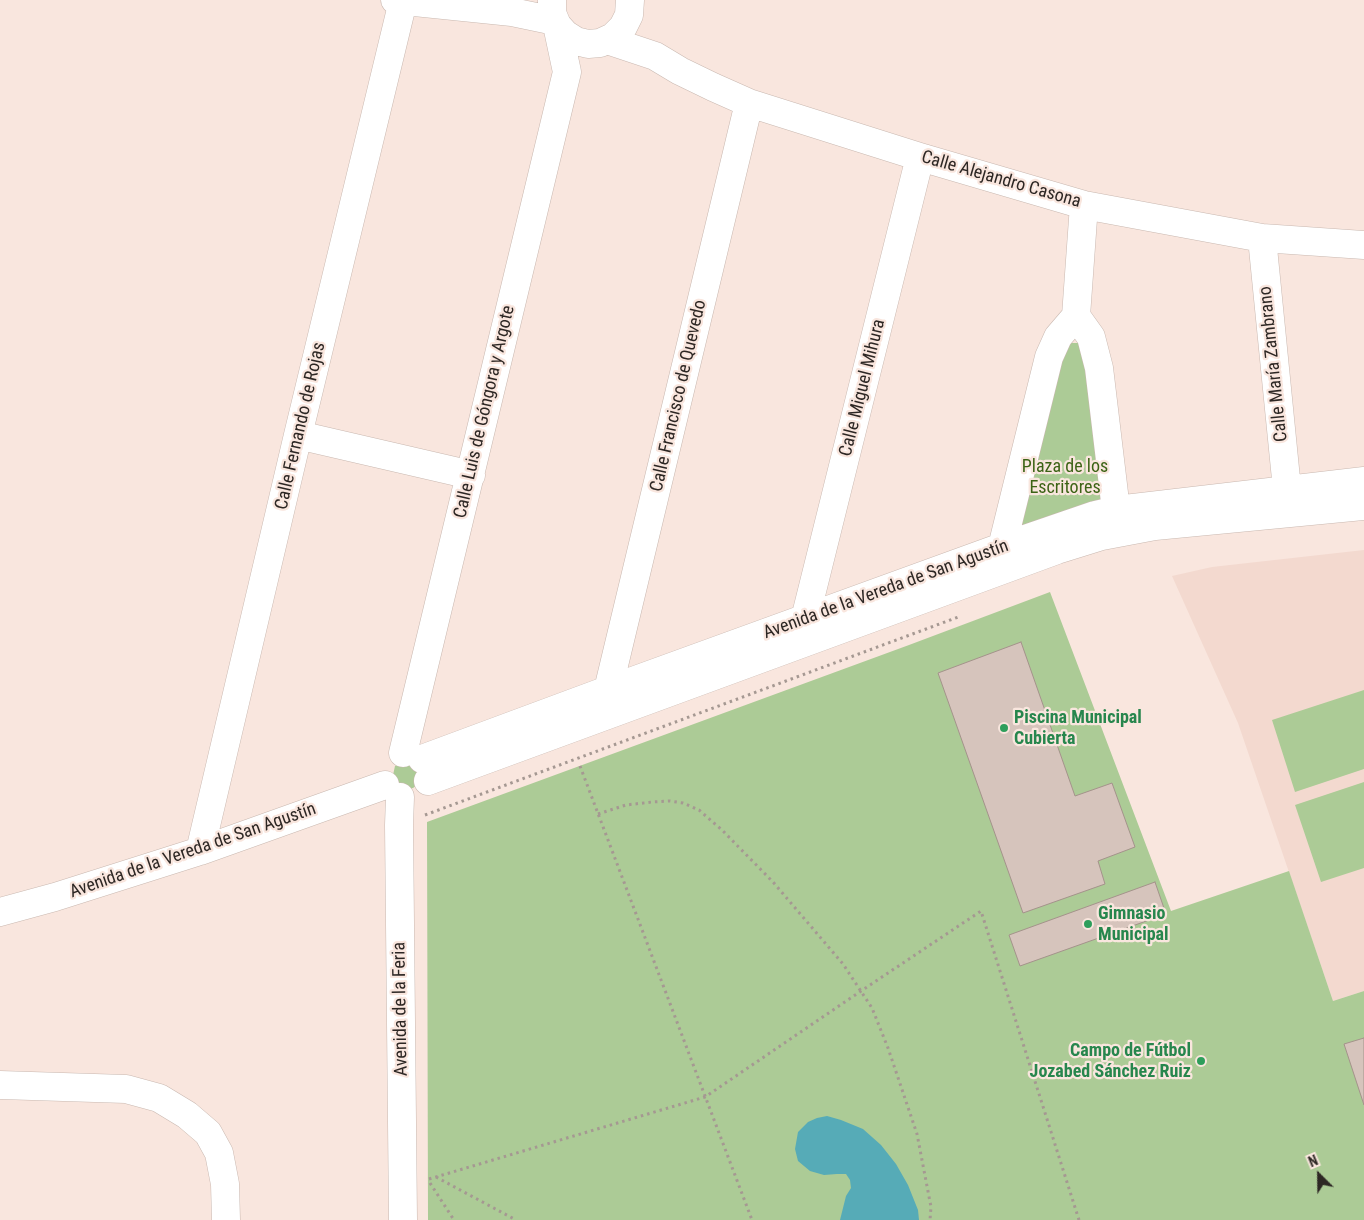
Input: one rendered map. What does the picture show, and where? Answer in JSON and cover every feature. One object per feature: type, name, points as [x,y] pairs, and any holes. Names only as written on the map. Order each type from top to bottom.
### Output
[{"type":"street","points":[[399,0],[523,6],[554,15]]},
{"type":"street","name":"Calle Fernando de Rojas","points":[[200,851],[399,0]]},
{"type":"street","points":[[567,72],[602,41],[613,37],[623,27],[629,15],[630,1]]},
{"type":"street","points":[[630,1],[655,56]]},
{"type":"street","name":"Calle Alejandro Casona","points":[[554,15],[565,34],[576,41],[588,44],[602,41],[655,56],[680,71],[749,103],[1084,205],[1262,238],[1364,245]]},
{"type":"street","name":"Calle Luis de Góngora y Argote","points":[[418,764],[471,475],[567,72],[554,15]]},
{"type":"street","name":"Calle Francisco de Quevedo","points":[[608,690],[749,103]]},
{"type":"street","name":"Calle Miguel Mihura","points":[[805,620],[920,156]]},
{"type":"street","points":[[1002,547],[1049,357],[1058,337],[1076,316],[1084,205]]},
{"type":"street","name":"Calle María Zambrano","points":[[1262,238],[1287,489]]},
{"type":"street","points":[[1076,316],[1091,337],[1099,368],[1116,510]]},
{"type":"street","points":[[298,435],[471,475]]},
{"type":"street","name":"Avenida de la Vereda de San Agustín","points":[[418,764],[608,690],[1095,515],[1116,510],[1364,481]]},
{"type":"street","name":"Avenida de la Vereda de San Agustín","points":[[418,764],[1102,536],[1155,526],[1364,506]]},
{"type":"street","points":[[396,755],[418,764],[425,788],[414,797],[408,798],[393,791],[384,778],[386,764],[390,759],[396,755]]},
{"type":"street","name":"Avenida de la Vereda de San Agustín","points":[[1,918],[54,897],[393,791]]},
{"type":"street","name":"Avenida de la Feria","points":[[393,791],[399,825],[403,1220]]},
{"type":"street","points":[[0,1085],[126,1089],[159,1098],[187,1115],[208,1133],[219,1153],[225,1184],[226,1220]]},
{"type":"path","points":[[399,825],[968,613]]},
{"type":"path","points":[[580,766],[752,1220]]},
{"type":"path","points":[[598,814],[626,805],[670,801],[683,803],[699,810],[722,830],[773,882],[843,964],[872,1008],[888,1048],[917,1134],[931,1207],[930,1220]]},
{"type":"path","points":[[454,1220],[428,1180],[706,1097],[981,911],[1079,1220]]},
{"type":"path","points":[[436,1177],[516,1220]]},
{"type":"shaded area","points":[[1364,550],[1364,991],[1333,1001],[1238,723],[1172,576],[1212,567]]},
{"type":"green space","name":"Plaza de los Escritores","points":[[1070,343],[1078,343],[1084,349],[1104,506],[1016,531],[1057,359]]},
{"type":"green space","points":[[1050,592],[1171,911],[1289,871],[1333,1001],[1364,991],[1364,1220],[428,1220],[427,822]]},
{"type":"green space","points":[[1364,690],[1364,769],[1295,792],[1272,720]]},
{"type":"green space","points":[[403,761],[419,768],[417,785],[413,788],[399,787],[393,775],[395,766]]},
{"type":"green space","points":[[1364,782],[1364,868],[1321,882],[1295,805]]},
{"type":"water","points":[[827,1116],[863,1129],[881,1145],[896,1164],[908,1185],[918,1210],[919,1220],[840,1220],[846,1196],[851,1188],[850,1180],[846,1174],[824,1175],[810,1171],[798,1161],[795,1149],[798,1132],[808,1122]]},
{"type":"building","name":"Piscina Municipal Cubierta","points":[[1021,642],[1075,796],[1112,783],[1135,847],[1098,861],[1105,884],[1023,913],[938,673]]},
{"type":"building","name":"Gimnasio Municipal","points":[[1155,882],[1166,914],[1020,966],[1009,935]]},
{"type":"building","points":[[1364,1038],[1364,1105],[1344,1044]]},
{"type":"place","name":"Piscina Municipal Cubierta","points":[[1004,728]]},
{"type":"place","name":"Gimnasio Municipal","points":[[1088,924]]},
{"type":"place","name":"Campo de Fútbol Jozabed Sánchez Ruiz","points":[[1201,1061]]}]
